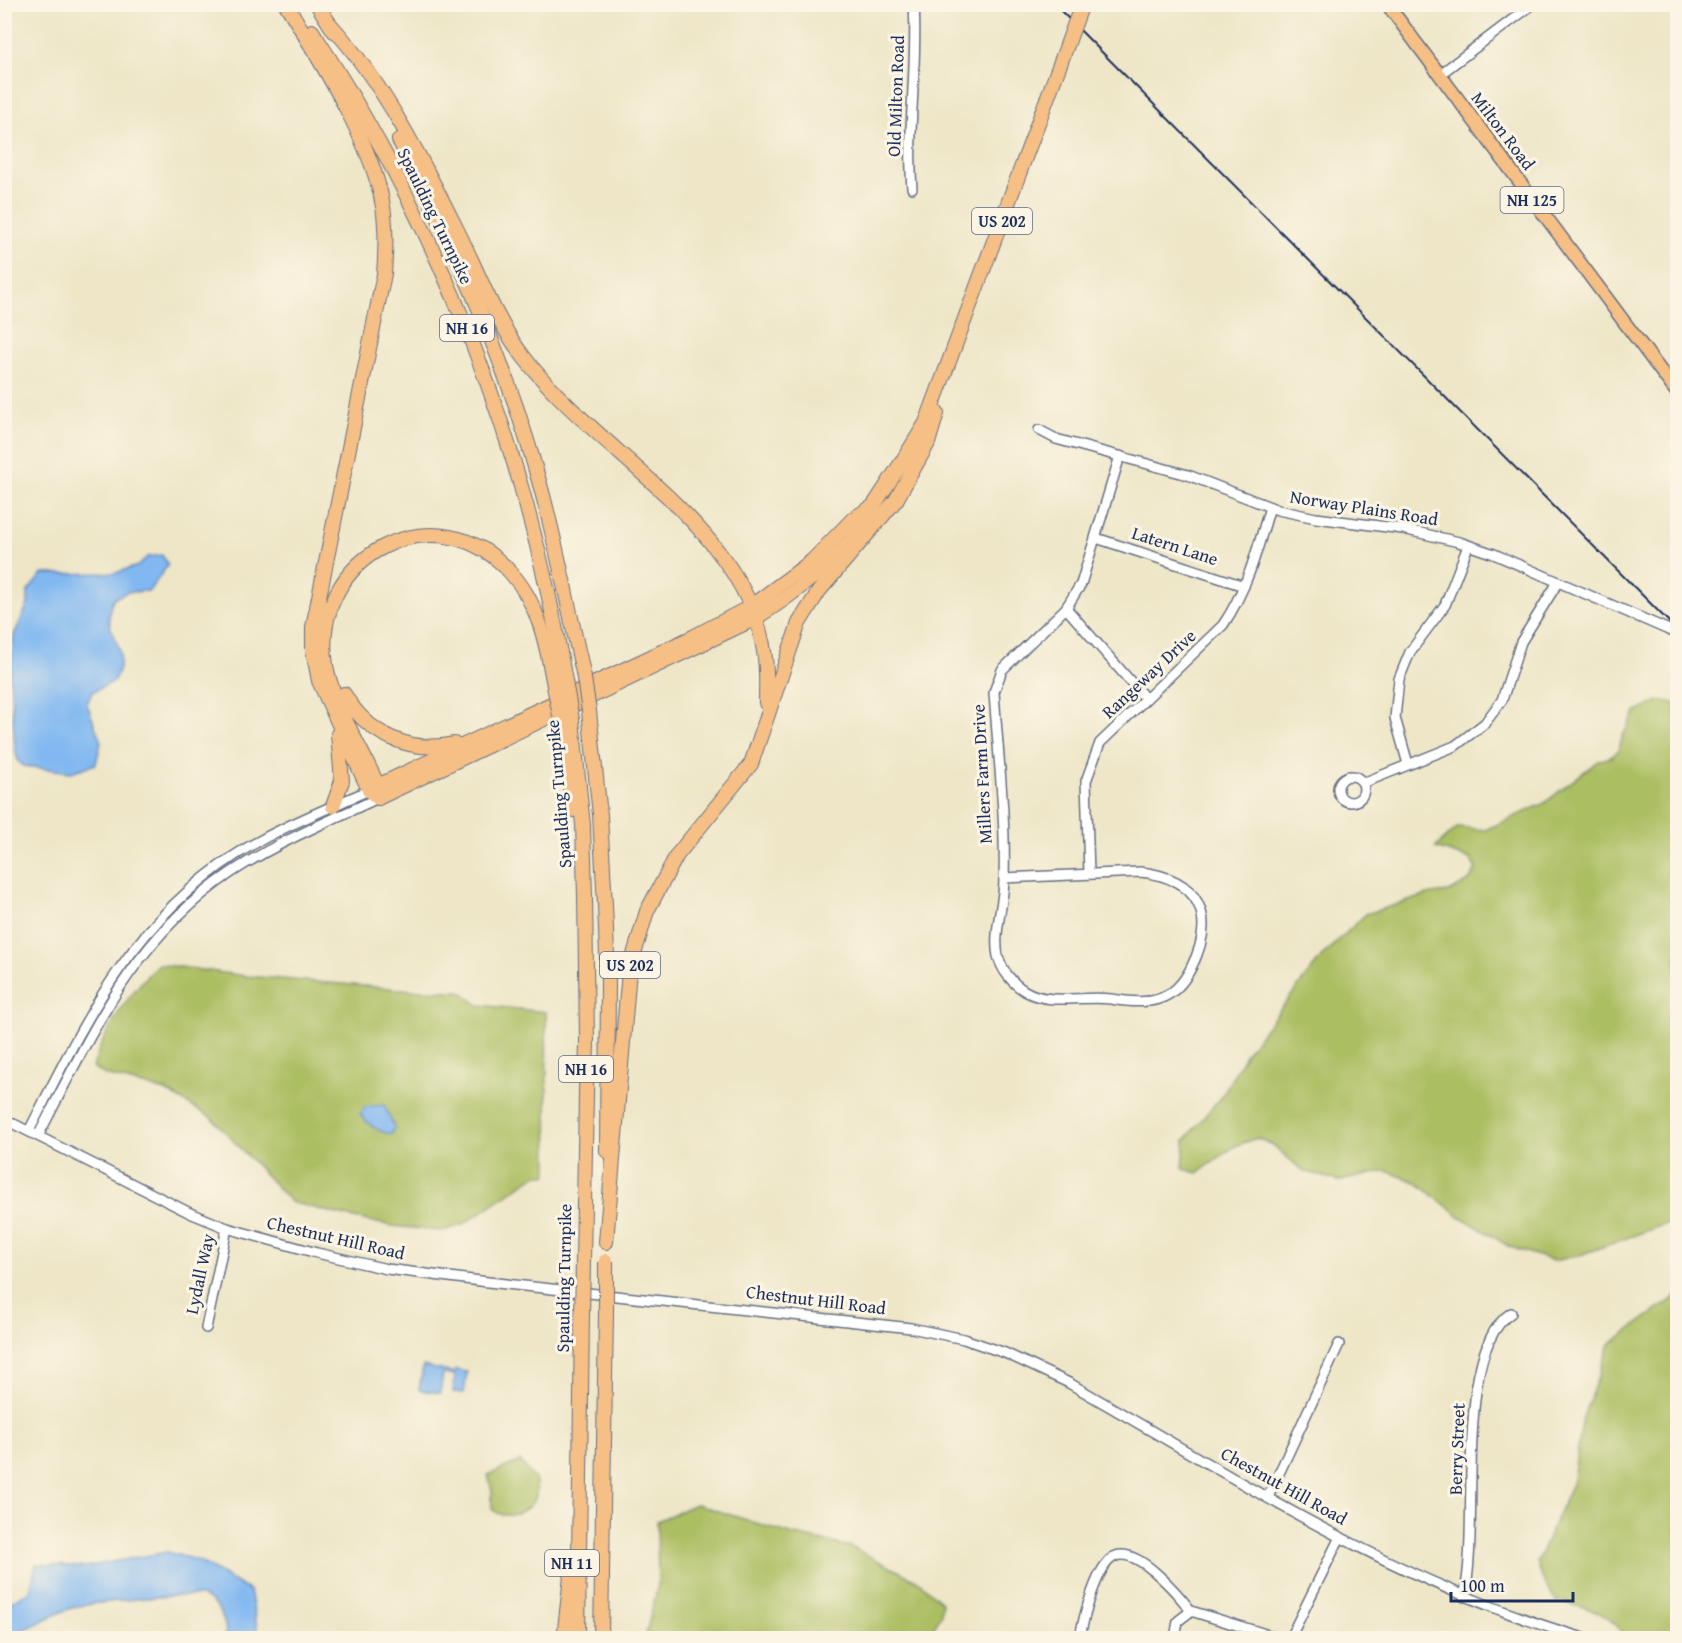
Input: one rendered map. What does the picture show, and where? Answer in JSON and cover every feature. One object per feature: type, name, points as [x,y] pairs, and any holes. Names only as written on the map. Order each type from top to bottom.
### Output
[{"type":"highway","points":[[286,4],[331,82],[366,153],[382,199],[386,235],[384,274],[313,627],[315,670],[329,703],[375,791]]},
{"type":"highway","name":"Spaulding Turnpike","points":[[294,4],[385,153],[420,219],[466,326],[507,440],[529,513],[550,598],[560,683],[583,825],[587,1039],[578,1638]]},
{"type":"highway","name":"Spaulding Turnpike","points":[[316,4],[374,96],[424,188],[455,251],[485,325],[539,481],[583,672],[600,815],[607,971],[606,1313],[601,1638]]},
{"type":"highway","name":"US 202","points":[[326,645],[340,687],[355,711],[371,726],[393,740],[415,747],[442,747],[499,729],[682,642],[752,613],[812,561],[854,519],[872,507],[901,467],[926,423],[1082,4]]},
{"type":"highway","points":[[330,24],[358,55],[419,158],[495,312],[523,356],[546,384],[706,538],[742,589],[765,657],[765,727]]},
{"type":"highway","name":"US 202","points":[[606,1242],[629,971],[640,929],[657,889],[672,863],[694,832],[751,764],[765,727],[781,668],[799,623],[819,591],[885,515],[899,495],[924,452],[938,418],[938,393]]},
{"type":"highway","points":[[375,791],[333,688],[326,664],[329,614],[334,599],[343,582],[361,560],[396,541],[418,536],[451,537],[470,542],[497,559],[519,582],[543,632],[560,683]]},
{"type":"highway","points":[[375,791],[752,613]]},
{"type":"highway","points":[[329,703],[337,730],[342,769],[339,792],[333,806]]},
{"type":"highway","points":[[375,791],[499,729]]},
{"type":"highway","name":"NH 11","points":[[564,1638],[580,1488]]},
{"type":"main road","name":"Milton Road","points":[[1387,4],[1677,394]]},
{"type":"street","name":"Old Milton Road","points":[[912,188],[909,136],[915,48],[914,4]]},
{"type":"street","points":[[1439,75],[1533,4]]},
{"type":"street","name":"Norway Plains Road","points":[[1039,430],[1056,439],[1188,475],[1270,507],[1316,518],[1421,532],[1468,546],[1677,634]]},
{"type":"street","name":"Millers Farm Drive","points":[[1004,878],[1089,873],[1159,874],[1188,889],[1200,905],[1203,926],[1196,957],[1179,986],[1166,997],[1136,1004],[1108,999],[1044,999],[1018,986],[1004,970],[997,953],[1004,878],[994,692],[1002,670],[1066,608],[1081,584],[1120,456]]},
{"type":"street","name":"Rangeway Drive","points":[[1089,873],[1086,804],[1090,766],[1100,743],[1223,625],[1235,608],[1244,586],[1270,507]]},
{"type":"street","name":"Latern Lane","points":[[1096,538],[1244,586]]},
{"type":"street","points":[[1408,764],[1395,718],[1399,679],[1410,652],[1445,605],[1468,546]]},
{"type":"street","points":[[1363,783],[1455,746],[1491,717],[1506,690],[1521,642],[1558,582]]},
{"type":"street","points":[[1066,608],[1145,698]]},
{"type":"street","points":[[29,1131],[96,1002],[121,964],[155,922],[207,875],[238,854],[333,806],[375,791]]},
{"type":"street","points":[[38,1136],[115,991],[133,966],[170,924],[212,886],[252,860],[375,791]]},
{"type":"street","name":"Chestnut Hill Road","points":[[4,1119],[111,1175],[227,1228],[317,1254],[387,1269],[911,1328],[964,1339],[1005,1353],[1049,1373],[1340,1537],[1464,1597],[1510,1616],[1584,1638]]},
{"type":"street","name":"Lydall Way","points":[[206,1328],[227,1228]]},
{"type":"street","name":"Berry Street","points":[[1464,1597],[1471,1561],[1473,1420],[1477,1381],[1488,1338],[1495,1325],[1511,1313]]},
{"type":"street","points":[[1268,1497],[1339,1344]]},
{"type":"street","points":[[1290,1638],[1340,1537]]},
{"type":"street","points":[[1080,1638],[1099,1575],[1108,1560],[1116,1556],[1131,1556],[1142,1563],[1171,1587],[1191,1611],[1278,1638]]},
{"type":"street","points":[[1175,1638],[1178,1621],[1191,1611]]},
{"type":"green space","points":[[1661,700],[1678,704],[1677,1220],[1580,1255],[1554,1261],[1510,1247],[1459,1216],[1416,1182],[1386,1171],[1339,1181],[1303,1171],[1273,1145],[1257,1138],[1235,1146],[1198,1173],[1183,1169],[1185,1140],[1223,1094],[1246,1053],[1324,954],[1366,914],[1431,894],[1449,892],[1469,881],[1476,869],[1470,859],[1435,848],[1458,827],[1485,830],[1543,804],[1598,761],[1611,757],[1618,751],[1623,735],[1636,712]]},
{"type":"green space","points":[[158,964],[246,976],[412,990],[460,991],[479,1005],[546,1012],[548,1175],[536,1175],[462,1225],[442,1231],[392,1226],[291,1202],[212,1118],[166,1091],[105,1075],[93,1067],[111,1025],[138,987]]},
{"type":"green space","points":[[1677,1296],[1677,1638],[1626,1638],[1619,1628],[1604,1615],[1587,1608],[1556,1601],[1542,1578],[1537,1562],[1572,1484],[1583,1417],[1610,1344]]},
{"type":"green space","points":[[520,1461],[536,1481],[536,1496],[528,1507],[516,1514],[497,1513],[492,1509],[492,1491],[488,1475]]},
{"type":"green space","points":[[696,1504],[791,1534],[851,1547],[918,1581],[942,1602],[941,1615],[927,1638],[645,1638],[658,1585],[657,1521]]},
{"type":"water","points":[[162,555],[168,565],[149,591],[127,592],[113,599],[109,612],[109,623],[119,649],[119,669],[113,682],[92,692],[87,704],[101,742],[96,764],[71,772],[24,766],[18,761],[15,749],[10,677],[14,635],[28,604],[28,591],[42,574],[115,573],[138,566],[147,557]]},
{"type":"water","points":[[384,1105],[394,1127],[392,1134],[374,1127],[360,1114],[365,1107]]},
{"type":"water","points":[[423,1366],[454,1373],[455,1370],[467,1372],[464,1393],[453,1392],[455,1375],[443,1374],[440,1393],[419,1390]]},
{"type":"water","points":[[167,1552],[199,1561],[250,1591],[258,1633],[262,1638],[227,1638],[218,1609],[210,1600],[195,1596],[139,1599],[81,1606],[63,1611],[5,1637],[5,1605],[30,1591],[36,1564],[84,1567]]},
{"type":"railway","points":[[1054,4],[1678,631]]}]
